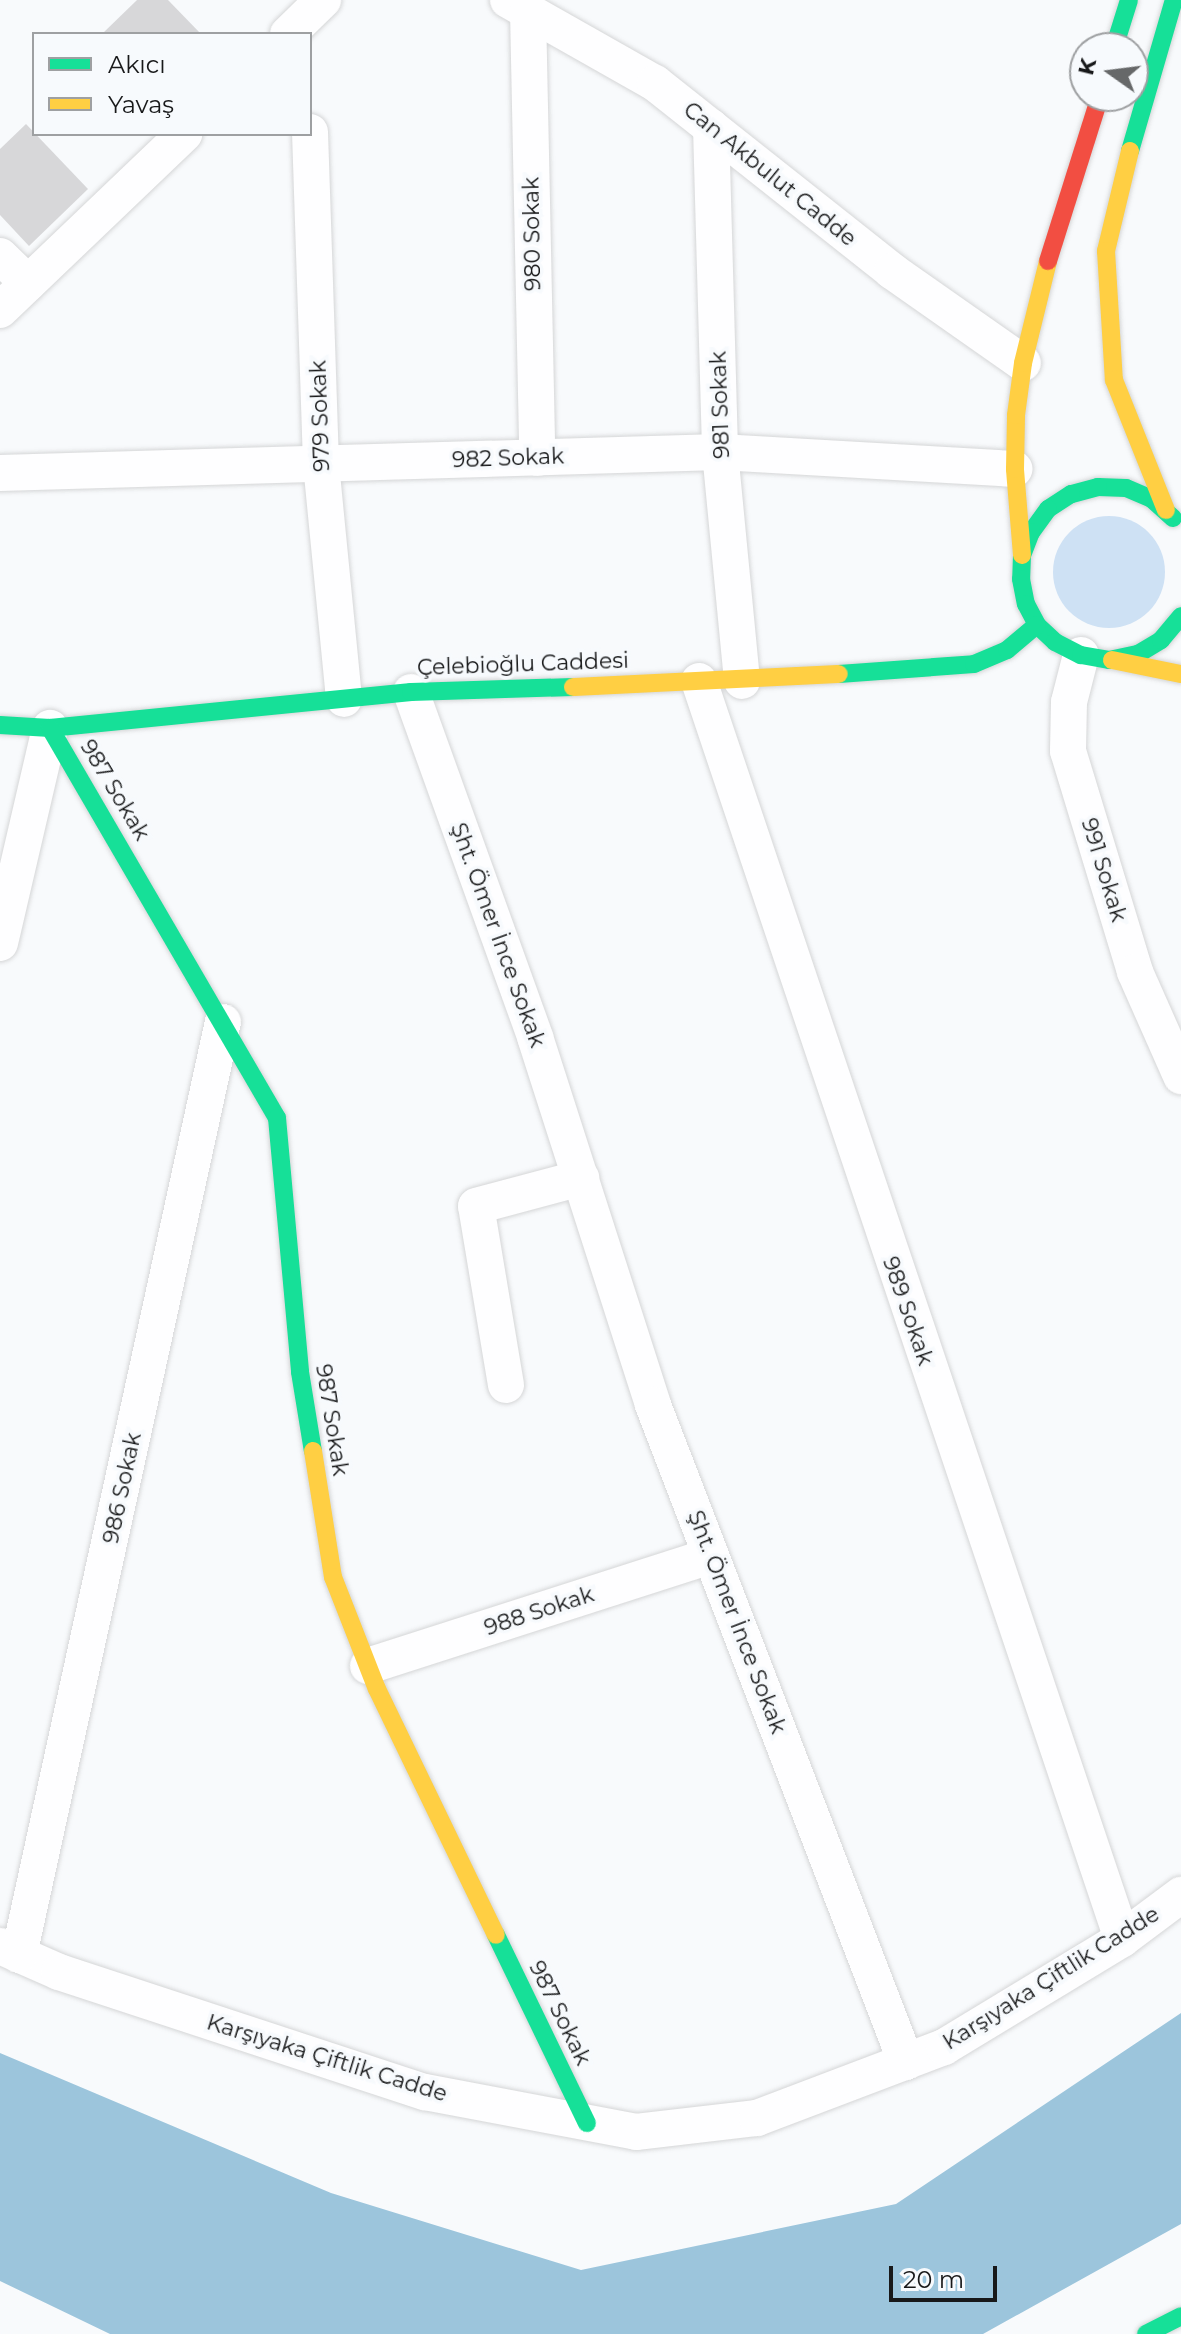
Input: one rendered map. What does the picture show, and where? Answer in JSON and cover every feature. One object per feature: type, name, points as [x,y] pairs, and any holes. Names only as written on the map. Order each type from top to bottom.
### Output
[{"type":"main road","points":[[1119,32],[1129,0]]},
{"type":"main road","points":[[1174,0],[1117,194],[1106,251],[1114,380],[1177,521]]},
{"type":"main road","points":[[1095,112],[1038,294],[1023,363],[1016,415],[1015,469],[1023,591],[1037,625],[1055,642],[1095,658],[1181,674]]},
{"type":"main road","points":[[1022,555],[1031,532],[1048,509],[1071,494],[1098,487],[1126,488],[1152,499],[1177,521]]},
{"type":"main road","points":[[1095,658],[1138,654],[1161,640],[1181,616]]},
{"type":"main road","name":"Çelebioğlu Caddesi","points":[[0,725],[50,728],[411,692],[742,681],[974,664],[1007,650],[1037,625]]},
{"type":"main road","name":"987 Sokak","points":[[50,728],[277,1118],[289,1223],[300,1372],[333,1577],[368,1666],[587,2123]]},
{"type":"main road","points":[[1146,2334],[1181,2316]]},
{"type":"street","name":"Can Akbulut Cadde","points":[[518,5],[655,83],[892,271],[1023,363]]},
{"type":"street","name":"980 Sokak","points":[[518,5],[537,458]]},
{"type":"street","name":"981 Sokak","points":[[711,127],[720,452],[742,681]]},
{"type":"street","points":[[0,310],[182,136]]},
{"type":"street","name":"979 Sokak","points":[[310,136],[321,464],[344,699]]},
{"type":"street","points":[[0,256],[28,283]]},
{"type":"street","name":"982 Sokak","points":[[0,473],[720,452],[1015,469]]},
{"type":"street","name":"991 Sokak","points":[[1095,658],[1069,702],[1068,751],[1135,972],[1181,1076]]},
{"type":"street","name":"989 Sokak","points":[[699,681],[1122,1939]]},
{"type":"street","name":"Şht. Ömer İnce Sokak","points":[[411,692],[535,1037],[653,1405],[906,2062]]},
{"type":"street","points":[[0,943],[50,728]]},
{"type":"street","name":"986 Sokak","points":[[10,1950],[223,1022]]},
{"type":"street","points":[[506,1385],[476,1206],[581,1178]]},
{"type":"street","name":"988 Sokak","points":[[368,1666],[711,1556]]},
{"type":"street","name":"Karşıyaka Çiftlik Cadde","points":[[10,1950],[59,1972],[425,2092],[636,2132],[757,2118],[944,2047],[1122,1939],[1181,1895]]},
{"type":"shaded area","points":[[1109,516],[1130,520],[1149,532],[1161,551],[1165,572],[1161,593],[1149,612],[1130,624],[1109,628],[1088,624],[1069,612],[1057,593],[1053,572],[1057,551],[1069,532],[1088,520]]},
{"type":"shaded area","points":[[1181,2013],[1181,2224],[983,2334],[110,2334],[0,2281],[0,2053],[331,2193],[581,2270],[896,2204]]},
{"type":"building","points":[[137,0],[168,0],[199,32],[104,32]]},
{"type":"building","points":[[26,124],[32,130],[32,136],[37,136],[88,189],[29,246],[0,215],[0,149]]},
{"type":"traffic: fast","points":[[1119,32],[1129,0]]},
{"type":"traffic: fast","points":[[1130,151],[1174,0]]},
{"type":"traffic: fast","points":[[1173,518],[1152,499],[1126,488],[1098,487],[1071,494],[1048,509],[1031,532],[1022,555],[1021,579],[1026,604],[1037,625],[1055,642],[1081,655],[1109,660],[1138,654],[1161,640],[1181,616]]},
{"type":"traffic: fast","points":[[839,674],[974,664],[1007,650],[1037,625]]},
{"type":"traffic: fast","points":[[0,725],[50,728],[411,692],[573,687]]},
{"type":"traffic: fast","points":[[50,728],[277,1118],[300,1372],[313,1451]]},
{"type":"traffic: fast","points":[[496,1935],[587,2123]]},
{"type":"traffic: fast","points":[[1146,2334],[1181,2316]]},
{"type":"traffic: slow","points":[[1130,151],[1106,251],[1114,380],[1166,510]]},
{"type":"traffic: slow","points":[[1022,555],[1015,469],[1016,415],[1023,363],[1048,261]]},
{"type":"traffic: slow","points":[[1112,660],[1181,674]]},
{"type":"traffic: slow","points":[[573,687],[839,674]]},
{"type":"traffic: slow","points":[[313,1451],[333,1577],[377,1689],[496,1935]]},
{"type":"traffic: jam","points":[[1048,261],[1095,112]]}]
